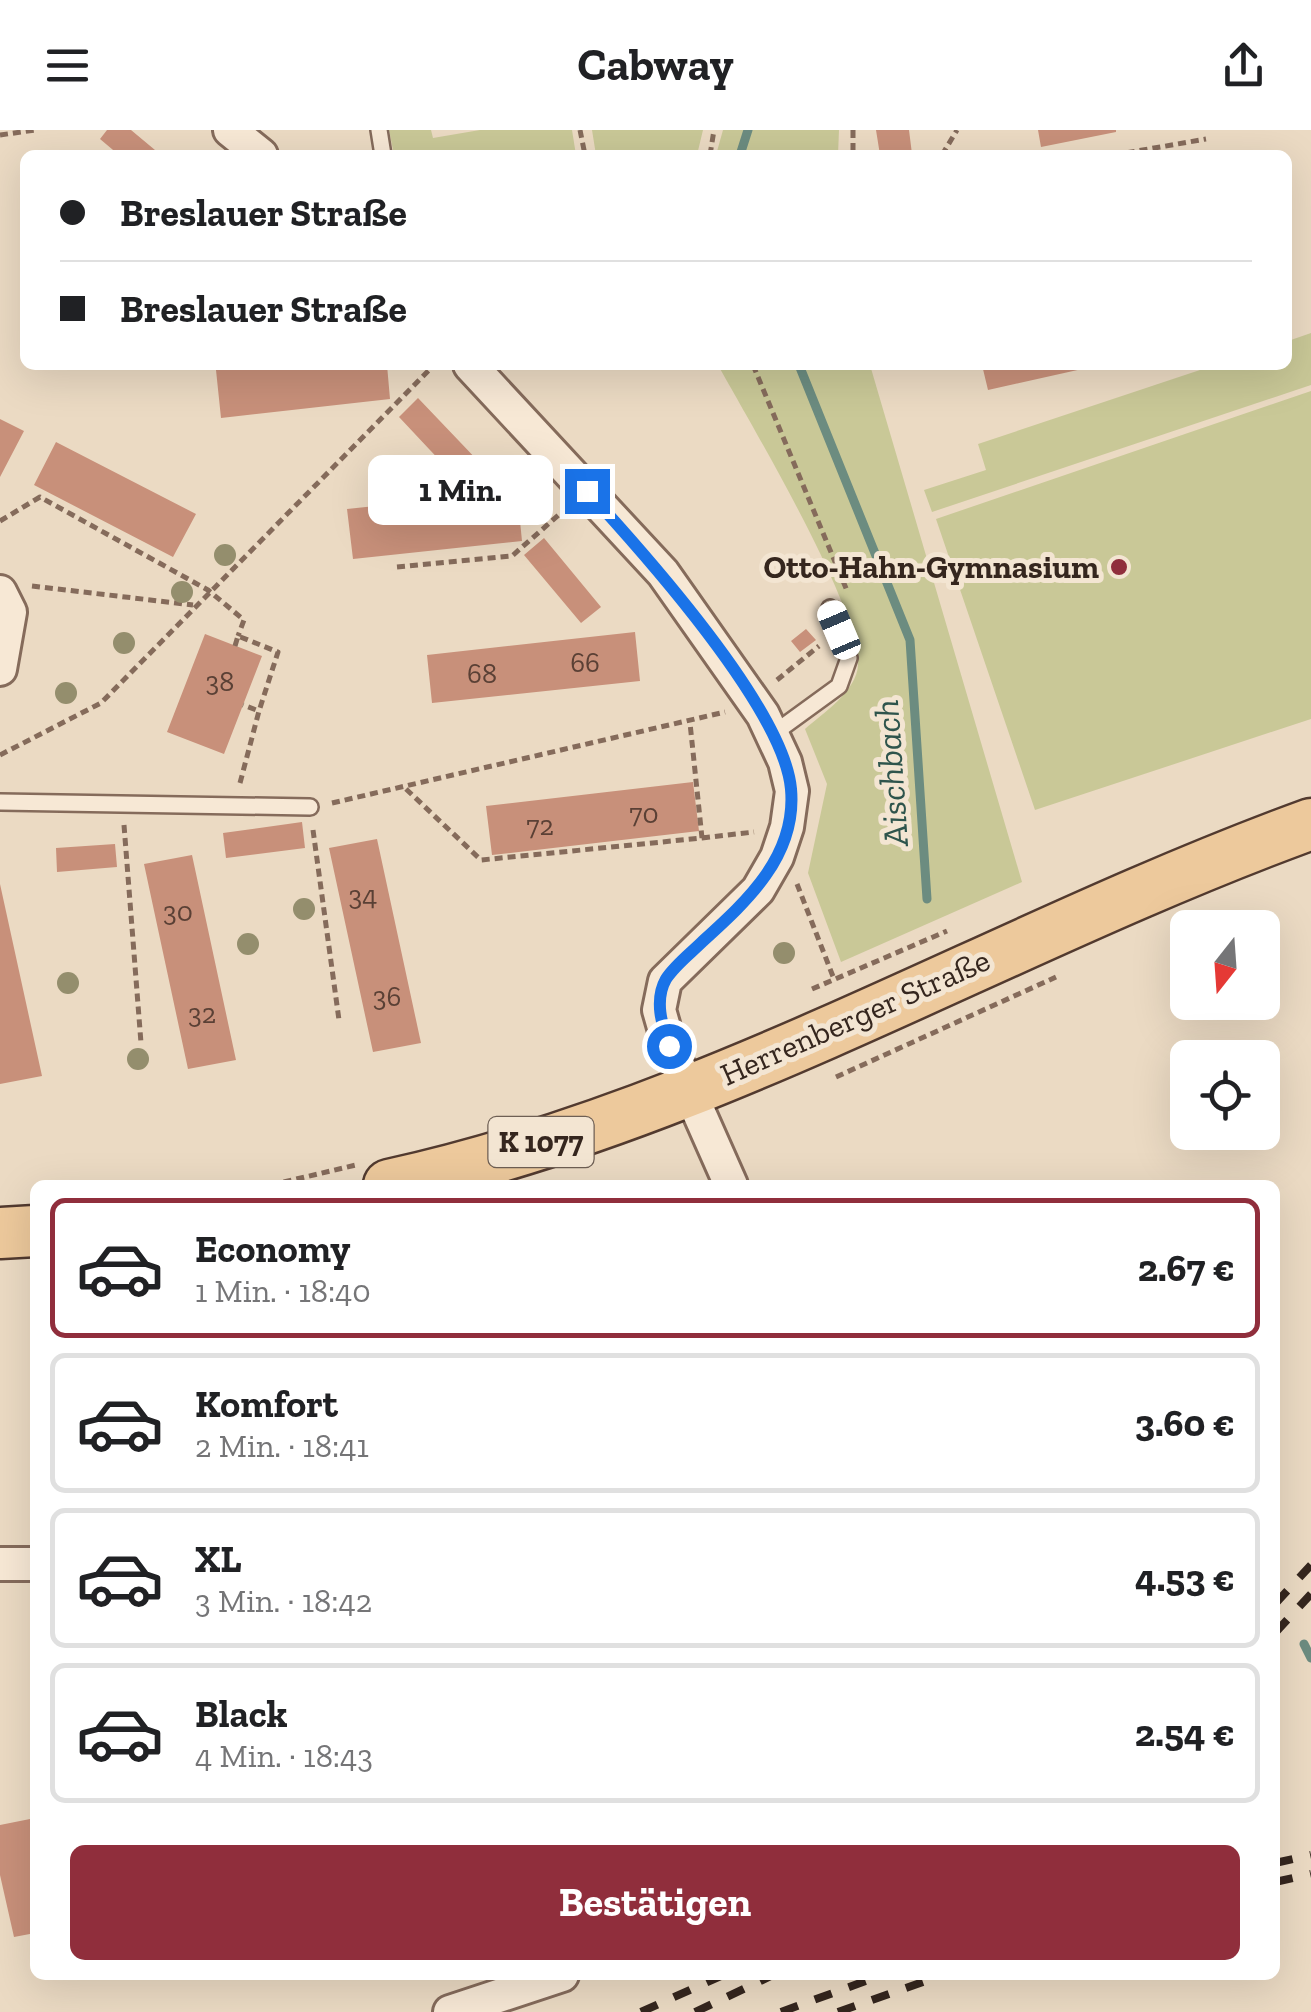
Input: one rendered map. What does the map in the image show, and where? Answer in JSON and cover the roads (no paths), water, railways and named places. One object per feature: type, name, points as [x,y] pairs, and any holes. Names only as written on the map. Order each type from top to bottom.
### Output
[{"type":"main road","name":"Herrenberger Straße","points":[[409,1180],[498,1156],[690,1090],[1230,854],[1311,824]]},
{"type":"main road","points":[[0,1233],[30,1231]]},
{"type":"street","points":[[230,130],[255,150]]},
{"type":"street","points":[[475,370],[663,573],[773,734],[792,791],[787,828],[758,890],[665,981],[659,1010],[664,1031],[729,1180]]},
{"type":"street","points":[[0,669],[10,588]]},
{"type":"street","points":[[0,1564],[30,1564]]},
{"type":"street","points":[[450,2012],[547,1980]]},
{"type":"lane","points":[[773,734],[839,686],[848,658],[830,608]]},
{"type":"lane","points":[[0,802],[310,807]]},
{"type":"waterway","name":"Aischbach","points":[[742,150],[748,130]]},
{"type":"waterway","name":"Aischbach","points":[[801,370],[910,640],[927,899]]},
{"type":"waterway","name":"Aischbach","points":[[1304,1644],[1311,1658]]},
{"type":"railway","points":[[1280,1599],[1311,1565]]},
{"type":"railway","points":[[1280,1628],[1311,1594]]},
{"type":"railway","points":[[1280,1862],[1311,1855]]},
{"type":"railway","points":[[1280,1881],[1311,1874]]},
{"type":"railway","points":[[641,2012],[712,1980]]},
{"type":"railway","points":[[695,2012],[762,1980]]},
{"type":"railway","points":[[781,2012],[868,1980]]},
{"type":"railway","points":[[838,2012],[929,1980]]},
{"type":"place","name":"Otto-Hahn-Gymnasium","points":[[1119,567]]}]
